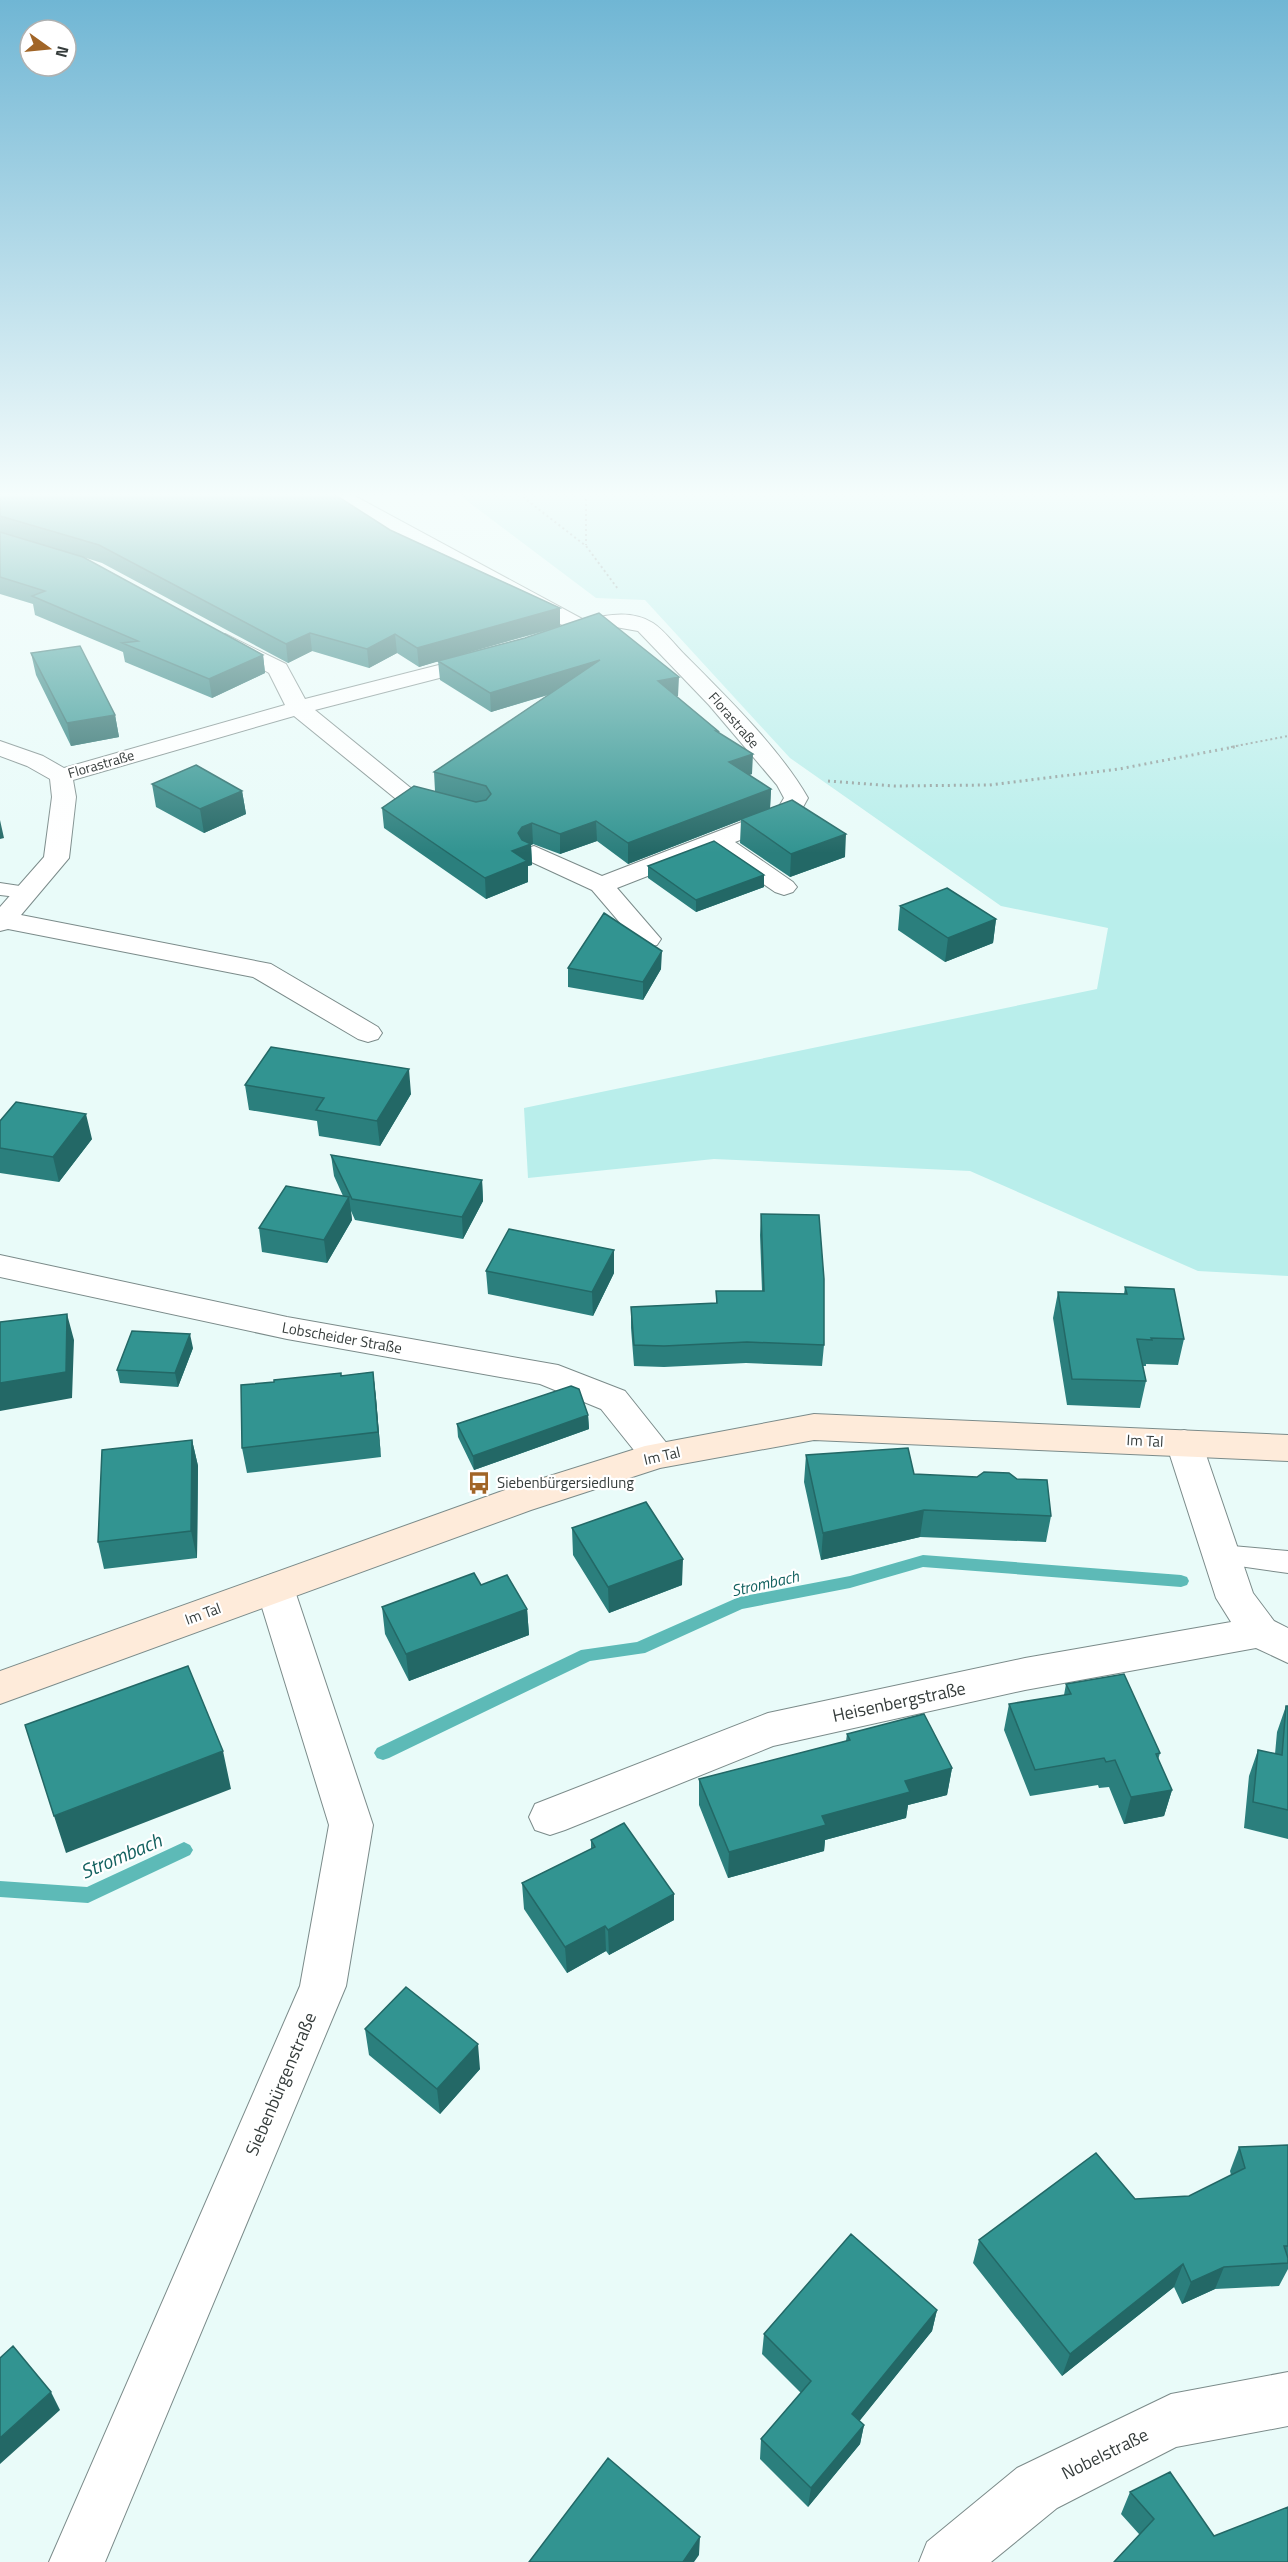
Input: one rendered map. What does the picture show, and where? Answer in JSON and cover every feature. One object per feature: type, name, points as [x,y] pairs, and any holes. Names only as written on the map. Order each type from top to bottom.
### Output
[{"type":"main road","name":"Im Tal","points":[[0,1688],[518,1500],[658,1455],[814,1427],[1288,1448]]},
{"type":"street","points":[[557,614],[584,628]]},
{"type":"street","points":[[540,643],[608,620],[626,621]]},
{"type":"street","name":"Florastraße","points":[[626,621],[645,627],[717,700],[787,782]]},
{"type":"street","points":[[206,630],[278,669],[298,708],[404,794],[468,810]]},
{"type":"street","name":"Florastraße","points":[[1,921],[56,858],[64,797],[61,776],[298,708],[506,653]]},
{"type":"street","points":[[0,748],[35,761],[61,776]]},
{"type":"street","points":[[600,885],[718,842],[788,813],[796,798],[787,782]]},
{"type":"street","points":[[718,842],[784,887]]},
{"type":"street","points":[[534,854],[600,885],[648,939]]},
{"type":"street","name":"Florastraße","points":[[1,921],[261,970],[368,1033]]},
{"type":"street","name":"Lobscheider Straße","points":[[0,1266],[287,1328],[546,1373],[613,1400],[658,1455]]},
{"type":"street","name":"Heisenbergstraße","points":[[1184,1443],[1236,1598],[1274,1639]]},
{"type":"street","name":"Siebenbürgenstraße","points":[[77,2562],[323,1986],[351,1825],[275,1588]]},
{"type":"street","name":"Heisenbergstraße","points":[[550,1817],[768,1730],[1025,1674],[1274,1639]]},
{"type":"street","name":"Nobelstraße","points":[[947,2562],[1037,2488],[1171,2421],[1288,2399]]},
{"type":"lane","points":[[0,889],[26,892]]},
{"type":"lane","points":[[1221,1555],[1288,1562]]},
{"type":"path","points":[[626,621],[629,614]]},
{"type":"path","points":[[787,782],[814,780],[894,786],[989,785],[1119,769],[1288,736]]},
{"type":"shaded area","points":[[657,614],[1288,614],[1288,1276],[1198,1271],[970,1171],[714,1159],[528,1178],[524,1108],[1097,989],[1108,928],[1001,906],[790,758]]},
{"type":"building","points":[[73,614],[187,614],[263,655],[209,679],[122,643],[138,641]]},
{"type":"building","points":[[229,614],[540,614],[417,648],[395,634],[367,649],[310,633],[286,644]]},
{"type":"building","points":[[600,614],[679,677],[658,681],[718,731],[716,731],[753,754],[729,762],[771,789],[628,843],[596,821],[560,834],[532,823],[522,827],[518,833],[522,840],[531,844],[512,851],[527,861],[485,878],[382,808],[414,786],[476,802],[486,800],[491,794],[486,786],[434,772],[600,660],[490,693],[438,661],[525,638]]},
{"type":"building","points":[[80,646],[115,715],[67,723],[31,653]]},
{"type":"building","points":[[196,765],[242,791],[200,809],[152,784]]},
{"type":"building","points":[[792,800],[846,834],[791,854],[741,819]]},
{"type":"building","points":[[714,841],[764,875],[696,900],[648,866]]},
{"type":"building","points":[[947,888],[996,919],[948,938],[900,906]]},
{"type":"building","points":[[604,913],[662,951],[643,982],[568,968]]},
{"type":"building","points":[[271,1047],[409,1069],[377,1121],[316,1110],[324,1098],[245,1085]]},
{"type":"building","points":[[16,1102],[86,1114],[53,1157],[0,1148],[0,1121]]},
{"type":"building","points":[[331,1155],[482,1180],[462,1217],[352,1199]]},
{"type":"building","points":[[286,1186],[349,1197],[324,1240],[259,1228]]},
{"type":"building","points":[[761,1214],[819,1215],[824,1279],[824,1345],[747,1342],[634,1345],[631,1307],[717,1303],[716,1291],[764,1291]]},
{"type":"building","points":[[509,1229],[614,1250],[592,1292],[486,1271]]},
{"type":"building","points":[[1125,1287],[1174,1289],[1184,1339],[1137,1339],[1146,1381],[1072,1379],[1058,1292],[1127,1294]]},
{"type":"building","points":[[67,1314],[66,1372],[0,1383],[0,1322]]},
{"type":"building","points":[[132,1331],[190,1334],[175,1373],[117,1370]]},
{"type":"building","points":[[373,1372],[378,1432],[242,1448],[241,1385],[341,1373],[341,1376]]},
{"type":"building","points":[[571,1386],[579,1389],[588,1415],[473,1456],[457,1424]]},
{"type":"building","points":[[192,1440],[191,1531],[98,1542],[102,1450]]},
{"type":"building","points":[[908,1448],[914,1474],[977,1477],[984,1472],[1009,1473],[1017,1479],[1047,1480],[1051,1516],[924,1510],[823,1533],[806,1455]]},
{"type":"building","points":[[646,1502],[683,1559],[608,1587],[572,1528]]},
{"type":"building","points":[[474,1573],[481,1585],[507,1575],[527,1609],[406,1654],[382,1607]]},
{"type":"building","points":[[188,1666],[223,1751],[54,1816],[25,1725]]},
{"type":"building","points":[[1124,1674],[1160,1753],[1156,1754],[1172,1790],[1131,1797],[1115,1760],[1106,1762],[1104,1758],[1035,1770],[1009,1704],[1071,1694],[1066,1684]]},
{"type":"building","points":[[1286,1706],[1288,1706],[1288,1810],[1253,1802],[1258,1750],[1282,1755]]},
{"type":"building","points":[[924,1714],[952,1768],[905,1781],[910,1792],[822,1816],[826,1825],[729,1852],[699,1779],[850,1740],[847,1734]]},
{"type":"building","points":[[624,1823],[674,1894],[608,1930],[605,1926],[565,1947],[522,1883],[595,1847],[591,1840]]},
{"type":"building","points":[[406,1987],[478,2044],[437,2089],[365,2029]]},
{"type":"building","points":[[1288,2145],[1288,2246],[1284,2246],[1288,2263],[1224,2267],[1191,2282],[1183,2264],[1070,2354],[979,2240],[1096,2153],[1135,2199],[1189,2196],[1245,2168],[1239,2147]]},
{"type":"building","points":[[851,2234],[937,2310],[852,2414],[864,2425],[811,2488],[761,2439],[811,2381],[764,2334]]},
{"type":"building","points":[[13,2346],[51,2392],[0,2438],[0,2358]]},
{"type":"building","points":[[608,2458],[700,2537],[683,2562],[529,2562]]},
{"type":"building","points":[[1170,2472],[1214,2536],[1288,2507],[1288,2562],[1114,2562],[1154,2519],[1130,2492]]},
{"type":"waterway","name":"Strombach","points":[[383,1753],[587,1655],[639,1648],[739,1603],[850,1582],[923,1561],[1181,1581]]},
{"type":"waterway","name":"Strombach","points":[[0,1889],[88,1895],[184,1850]]},
{"type":"place","name":"Siebenbürgersiedlung","points":[[479,1483]]}]
